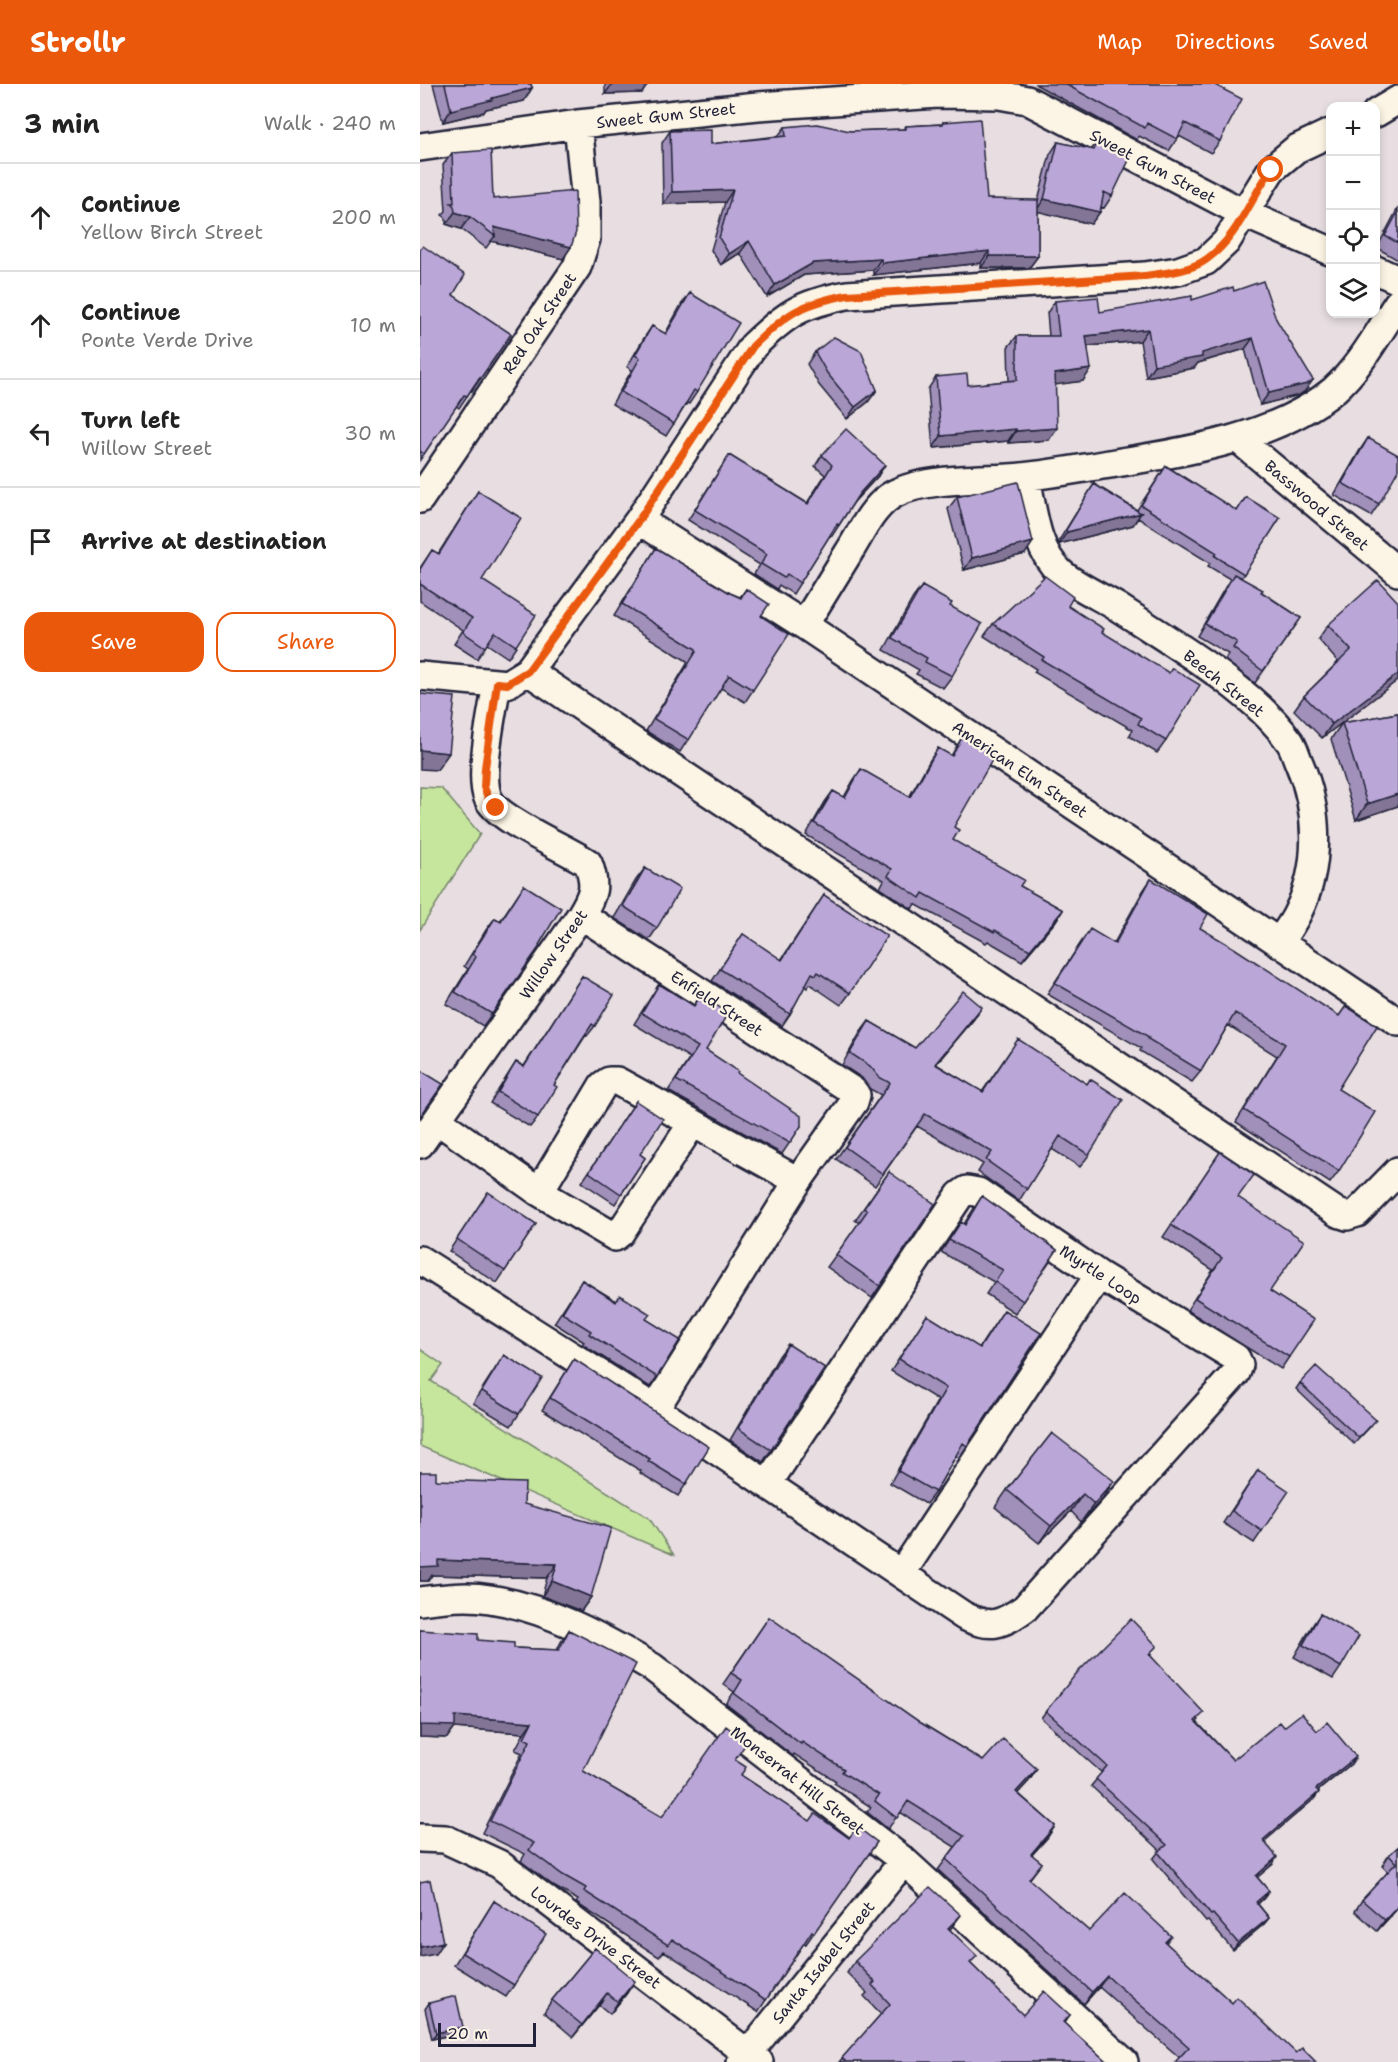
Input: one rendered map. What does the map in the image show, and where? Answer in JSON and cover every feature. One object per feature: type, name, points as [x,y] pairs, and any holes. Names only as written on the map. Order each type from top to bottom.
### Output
[{"type":"street","name":"Sweet Gum Street","points":[[420,147],[578,124],[758,106],[938,94],[999,95],[1027,100],[1245,214],[1326,249]]},
{"type":"street","name":"Red Oak Street","points":[[420,499],[577,267],[586,230],[586,202],[578,124]]},
{"type":"street","points":[[420,676],[507,684],[528,671],[639,520],[753,346],[772,327],[795,310],[816,301],[847,295],[1145,276],[1178,271],[1206,261],[1226,242],[1271,170],[1296,149],[1326,135]]},
{"type":"street","points":[[1380,272],[1398,280]]},
{"type":"street","points":[[804,625],[873,513],[888,498],[905,488],[923,484],[1026,477],[1176,453],[1237,438],[1314,406],[1335,389],[1354,370],[1398,303]]},
{"type":"street","name":"Basswood Street","points":[[1237,438],[1398,572]]},
{"type":"street","name":"Beech Street","points":[[1026,477],[1040,539],[1047,556],[1061,573],[1212,670],[1272,720],[1291,743],[1304,774],[1314,812],[1314,849],[1308,885],[1298,912],[1279,943]]},
{"type":"street","name":"American Elm Street","points":[[639,520],[804,625],[1398,1022]]},
{"type":"street","points":[[528,671],[1338,1213],[1347,1216],[1357,1213],[1398,1171]]},
{"type":"street","name":"Willow Street","points":[[420,1144],[581,915],[595,886],[588,863],[514,822],[489,800],[484,787],[485,768],[497,683]]},
{"type":"street","name":"Enfield Street","points":[[581,915],[853,1091],[856,1095],[854,1102],[798,1182]]},
{"type":"street","points":[[539,1192],[603,1085],[609,1081],[616,1081],[798,1182],[655,1409]]},
{"type":"street","points":[[437,1120],[539,1192],[615,1237],[620,1233],[692,1124]]},
{"type":"street","name":"Myrtle Loop","points":[[768,1483],[960,1195],[968,1190],[978,1192],[1099,1275],[1236,1358],[1239,1365],[1236,1372],[1025,1608],[1009,1619],[996,1625],[980,1624],[901,1574]]},
{"type":"street","points":[[420,1260],[655,1409],[901,1574],[1099,1275]]},
{"type":"street","name":"Monserrat Hill Street","points":[[420,1600],[451,1597],[488,1598],[527,1607],[609,1642],[652,1667],[904,1861],[1124,2062]]},
{"type":"street","name":"Lourdes Drive Street","points":[[420,1838],[445,1839],[499,1863],[750,2059]]},
{"type":"street","name":"Santa Isabel Street","points":[[750,2059],[904,1861]]},
{"type":"green space","points":[[420,787],[441,788],[480,834],[420,930]]},
{"type":"green space","points":[[420,1349],[443,1365],[431,1381],[649,1518],[674,1555],[420,1446]]},
{"type":"building","points":[[445,84],[531,84],[532,88],[451,110]]},
{"type":"building","points":[[1065,84],[1213,84],[1242,99],[1220,141],[1185,123],[1177,139],[1147,123],[1145,128]]},
{"type":"building","points":[[980,119],[987,199],[1038,200],[1038,256],[989,256],[989,251],[882,263],[881,259],[813,263],[775,285],[749,241],[729,254],[719,238],[733,190],[672,192],[670,131],[711,130],[711,144],[786,136],[785,127],[817,124],[850,131],[906,129],[906,126]]},
{"type":"building","points":[[1099,139],[1131,156],[1112,196],[1104,192],[1100,212],[1044,199],[1058,142],[1094,150]]},
{"type":"building","points":[[491,150],[493,199],[575,191],[576,232],[571,247],[494,227],[495,236],[470,217],[455,212],[451,203],[454,203],[452,153]]},
{"type":"building","points":[[1398,212],[1398,243],[1385,236]]},
{"type":"building","points":[[423,246],[465,275],[453,295],[511,334],[467,396],[464,395],[424,454],[420,451],[420,250]]},
{"type":"building","points":[[1263,281],[1276,319],[1313,380],[1307,384],[1269,393],[1253,338],[1202,353],[1202,357],[1154,365],[1148,329],[1086,336],[1091,369],[1055,374],[1057,428],[1016,431],[1016,429],[941,436],[936,377],[967,374],[968,385],[1017,380],[1017,336],[1059,336],[1055,301],[1098,297],[1100,312],[1192,296],[1192,300],[1233,287],[1234,291]]},
{"type":"building","points":[[690,293],[739,323],[697,392],[694,390],[674,424],[621,392],[640,358],[635,355],[652,326],[666,334]]},
{"type":"building","points":[[834,337],[861,351],[877,390],[855,407],[827,373],[815,352]]},
{"type":"building","points":[[846,429],[885,465],[859,494],[839,525],[837,524],[800,583],[787,574],[784,578],[761,564],[767,554],[695,510],[729,455],[808,504],[832,465],[822,455]]},
{"type":"building","points":[[1368,438],[1398,455],[1398,470],[1379,504],[1342,483]]},
{"type":"building","points":[[1166,466],[1237,511],[1246,497],[1280,518],[1244,574],[1215,556],[1217,553],[1141,505]]},
{"type":"building","points":[[1018,482],[1033,542],[972,558],[957,497]]},
{"type":"building","points":[[1094,484],[1141,513],[1067,532],[1066,530]]},
{"type":"building","points":[[478,491],[521,518],[482,580],[536,615],[516,646],[495,632],[485,647],[463,632],[472,618],[420,584],[420,569],[432,550],[439,554]]},
{"type":"building","points":[[656,548],[730,593],[741,598],[746,589],[769,604],[761,616],[789,634],[753,690],[729,675],[689,740],[654,719],[696,649],[622,604]]},
{"type":"building","points":[[1234,574],[1263,590],[1261,592],[1301,618],[1263,671],[1233,648],[1237,642],[1205,624]]},
{"type":"building","points":[[1045,576],[1073,597],[1068,606],[1104,629],[1102,632],[1169,673],[1172,668],[1200,685],[1166,741],[1138,724],[1141,718],[1042,660],[1044,657],[993,624]]},
{"type":"building","points":[[1378,580],[1398,602],[1398,674],[1332,724],[1304,696],[1351,650],[1328,625]]},
{"type":"building","points":[[922,586],[952,603],[950,606],[982,624],[952,676],[925,662],[927,658],[892,638]]},
{"type":"building","points":[[420,694],[455,697],[449,753],[420,750]]},
{"type":"building","points":[[1398,713],[1398,794],[1367,804],[1342,723]]},
{"type":"building","points":[[964,734],[995,755],[954,827],[959,830],[953,840],[1024,880],[1020,886],[1063,910],[1030,950],[923,893],[920,898],[888,876],[892,869],[814,823],[833,791],[845,798],[861,769],[910,797],[938,748],[952,756]]},
{"type":"building","points":[[645,868],[680,889],[657,928],[623,906]]},
{"type":"building","points":[[1151,879],[1208,914],[1200,928],[1339,1016],[1346,1006],[1377,1026],[1338,1089],[1375,1112],[1339,1171],[1244,1110],[1285,1044],[1235,1013],[1201,1071],[1148,1039],[1149,1037],[1055,983],[1090,929],[1115,944]]},
{"type":"building","points":[[524,885],[561,908],[540,946],[492,1014],[455,992],[476,957],[472,954],[495,918],[501,921]]},
{"type":"building","points":[[824,895],[887,936],[850,993],[818,972],[816,975],[812,973],[790,1014],[720,969],[743,934],[782,960]]},
{"type":"building","points":[[582,976],[614,995],[595,1026],[592,1024],[554,1085],[557,1087],[538,1117],[498,1092],[516,1062],[524,1067]]},
{"type":"building","points":[[659,984],[694,1006],[701,995],[728,1013],[706,1050],[801,1116],[801,1126],[790,1143],[676,1080],[698,1047],[642,1013]]},
{"type":"building","points":[[963,991],[982,1007],[935,1064],[983,1092],[1018,1039],[1087,1084],[1090,1079],[1123,1100],[1089,1155],[1060,1136],[1027,1189],[986,1160],[992,1152],[925,1114],[883,1174],[845,1147],[890,1083],[850,1053],[869,1021],[915,1048]]},
{"type":"building","points":[[420,1070],[443,1084],[420,1117]]},
{"type":"building","points":[[636,1101],[663,1119],[640,1154],[645,1158],[621,1194],[589,1172]]},
{"type":"building","points":[[1220,1152],[1254,1175],[1238,1197],[1304,1241],[1270,1291],[1314,1320],[1289,1357],[1195,1298],[1222,1258],[1171,1225]]},
{"type":"building","points":[[889,1172],[935,1204],[880,1286],[836,1255],[867,1211],[864,1208]]},
{"type":"building","points":[[488,1192],[536,1224],[505,1271],[457,1239]]},
{"type":"building","points":[[982,1196],[1057,1250],[1023,1301],[995,1282],[1003,1270],[949,1240],[961,1222],[965,1225]]},
{"type":"building","points":[[582,1280],[616,1302],[620,1295],[650,1314],[646,1319],[680,1340],[657,1377],[589,1334],[591,1331],[562,1313]]},
{"type":"building","points":[[1004,1310],[1041,1333],[967,1446],[963,1443],[935,1492],[898,1471],[946,1388],[899,1359],[927,1315],[980,1348]]},
{"type":"building","points":[[788,1344],[825,1368],[771,1450],[738,1428]]},
{"type":"building","points":[[504,1355],[542,1378],[519,1414],[482,1391]]},
{"type":"building","points":[[574,1359],[709,1447],[686,1484],[648,1461],[650,1459],[550,1398]]},
{"type":"building","points":[[1316,1366],[1376,1420],[1359,1438],[1300,1383]]},
{"type":"building","points":[[1052,1433],[1114,1481],[1094,1504],[1083,1494],[1051,1526],[1007,1490]]},
{"type":"building","points":[[1258,1470],[1289,1491],[1262,1531],[1232,1511]]},
{"type":"building","points":[[420,1472],[436,1472],[436,1480],[525,1483],[524,1504],[611,1528],[591,1597],[552,1581],[557,1564],[438,1560],[438,1566],[420,1567]]},
{"type":"building","points":[[1320,1614],[1359,1636],[1341,1667],[1303,1645]]},
{"type":"building","points":[[769,1617],[921,1723],[983,1761],[1003,1739],[1037,1769],[1016,1792],[1055,1826],[1031,1854],[1042,1863],[1029,1879],[1089,1931],[1125,1893],[1171,1936],[1165,1942],[1232,2003],[1237,1997],[1296,2053],[1302,2048],[1316,2062],[1175,2062],[1189,2047],[1107,1976],[1092,1992],[946,1859],[964,1836],[908,1801],[897,1818],[875,1801],[879,1795],[842,1772],[844,1769],[802,1742],[801,1744],[734,1693],[742,1680],[731,1673]]},
{"type":"building","points":[[1131,1619],[1157,1646],[1149,1654],[1204,1713],[1195,1721],[1233,1760],[1280,1722],[1284,1727],[1302,1713],[1317,1731],[1327,1722],[1356,1757],[1316,1789],[1319,1792],[1263,1840],[1277,1857],[1256,1876],[1269,1891],[1256,1902],[1269,1918],[1238,1943],[1158,1852],[1167,1845],[1096,1779],[1107,1766],[1046,1711],[1076,1674]]},
{"type":"building","points":[[420,1630],[478,1634],[478,1640],[514,1643],[514,1648],[559,1650],[569,1630],[636,1664],[583,1771],[662,1817],[726,1726],[747,1742],[735,1760],[746,1767],[741,1775],[810,1821],[815,1814],[849,1838],[857,1827],[877,1842],[814,1933],[812,1931],[766,2000],[672,1939],[668,1945],[584,1891],[586,1888],[563,1875],[529,1850],[534,1843],[490,1821],[530,1741],[524,1738],[532,1722],[455,1716],[455,1726],[420,1725]]},
{"type":"building","points":[[1398,1847],[1398,1906],[1385,1920],[1362,1900],[1396,1863],[1389,1855]]},
{"type":"building","points":[[430,1880],[443,1942],[420,1947],[420,1882]]},
{"type":"building","points":[[930,1887],[961,1915],[948,1928],[977,1956],[970,1963],[1023,2015],[1044,1991],[1070,2015],[1063,2022],[1107,2062],[846,2062],[842,2058],[890,2004],[872,1985],[875,1982],[855,1961]]},
{"type":"building","points":[[494,1901],[546,1934],[514,1985],[462,1953]]},
{"type":"building","points":[[595,1948],[635,1981],[618,2002],[607,1993],[582,2025],[552,2000]]},
{"type":"building","points":[[456,1996],[463,2027],[436,2033],[429,2003]]},
{"type":"route","points":[[496,808],[489,800],[484,787],[497,683],[507,684],[528,671],[639,520],[753,346],[772,327],[795,310],[816,301],[847,295],[1145,276],[1178,271],[1206,261],[1226,242],[1271,170]]}]
